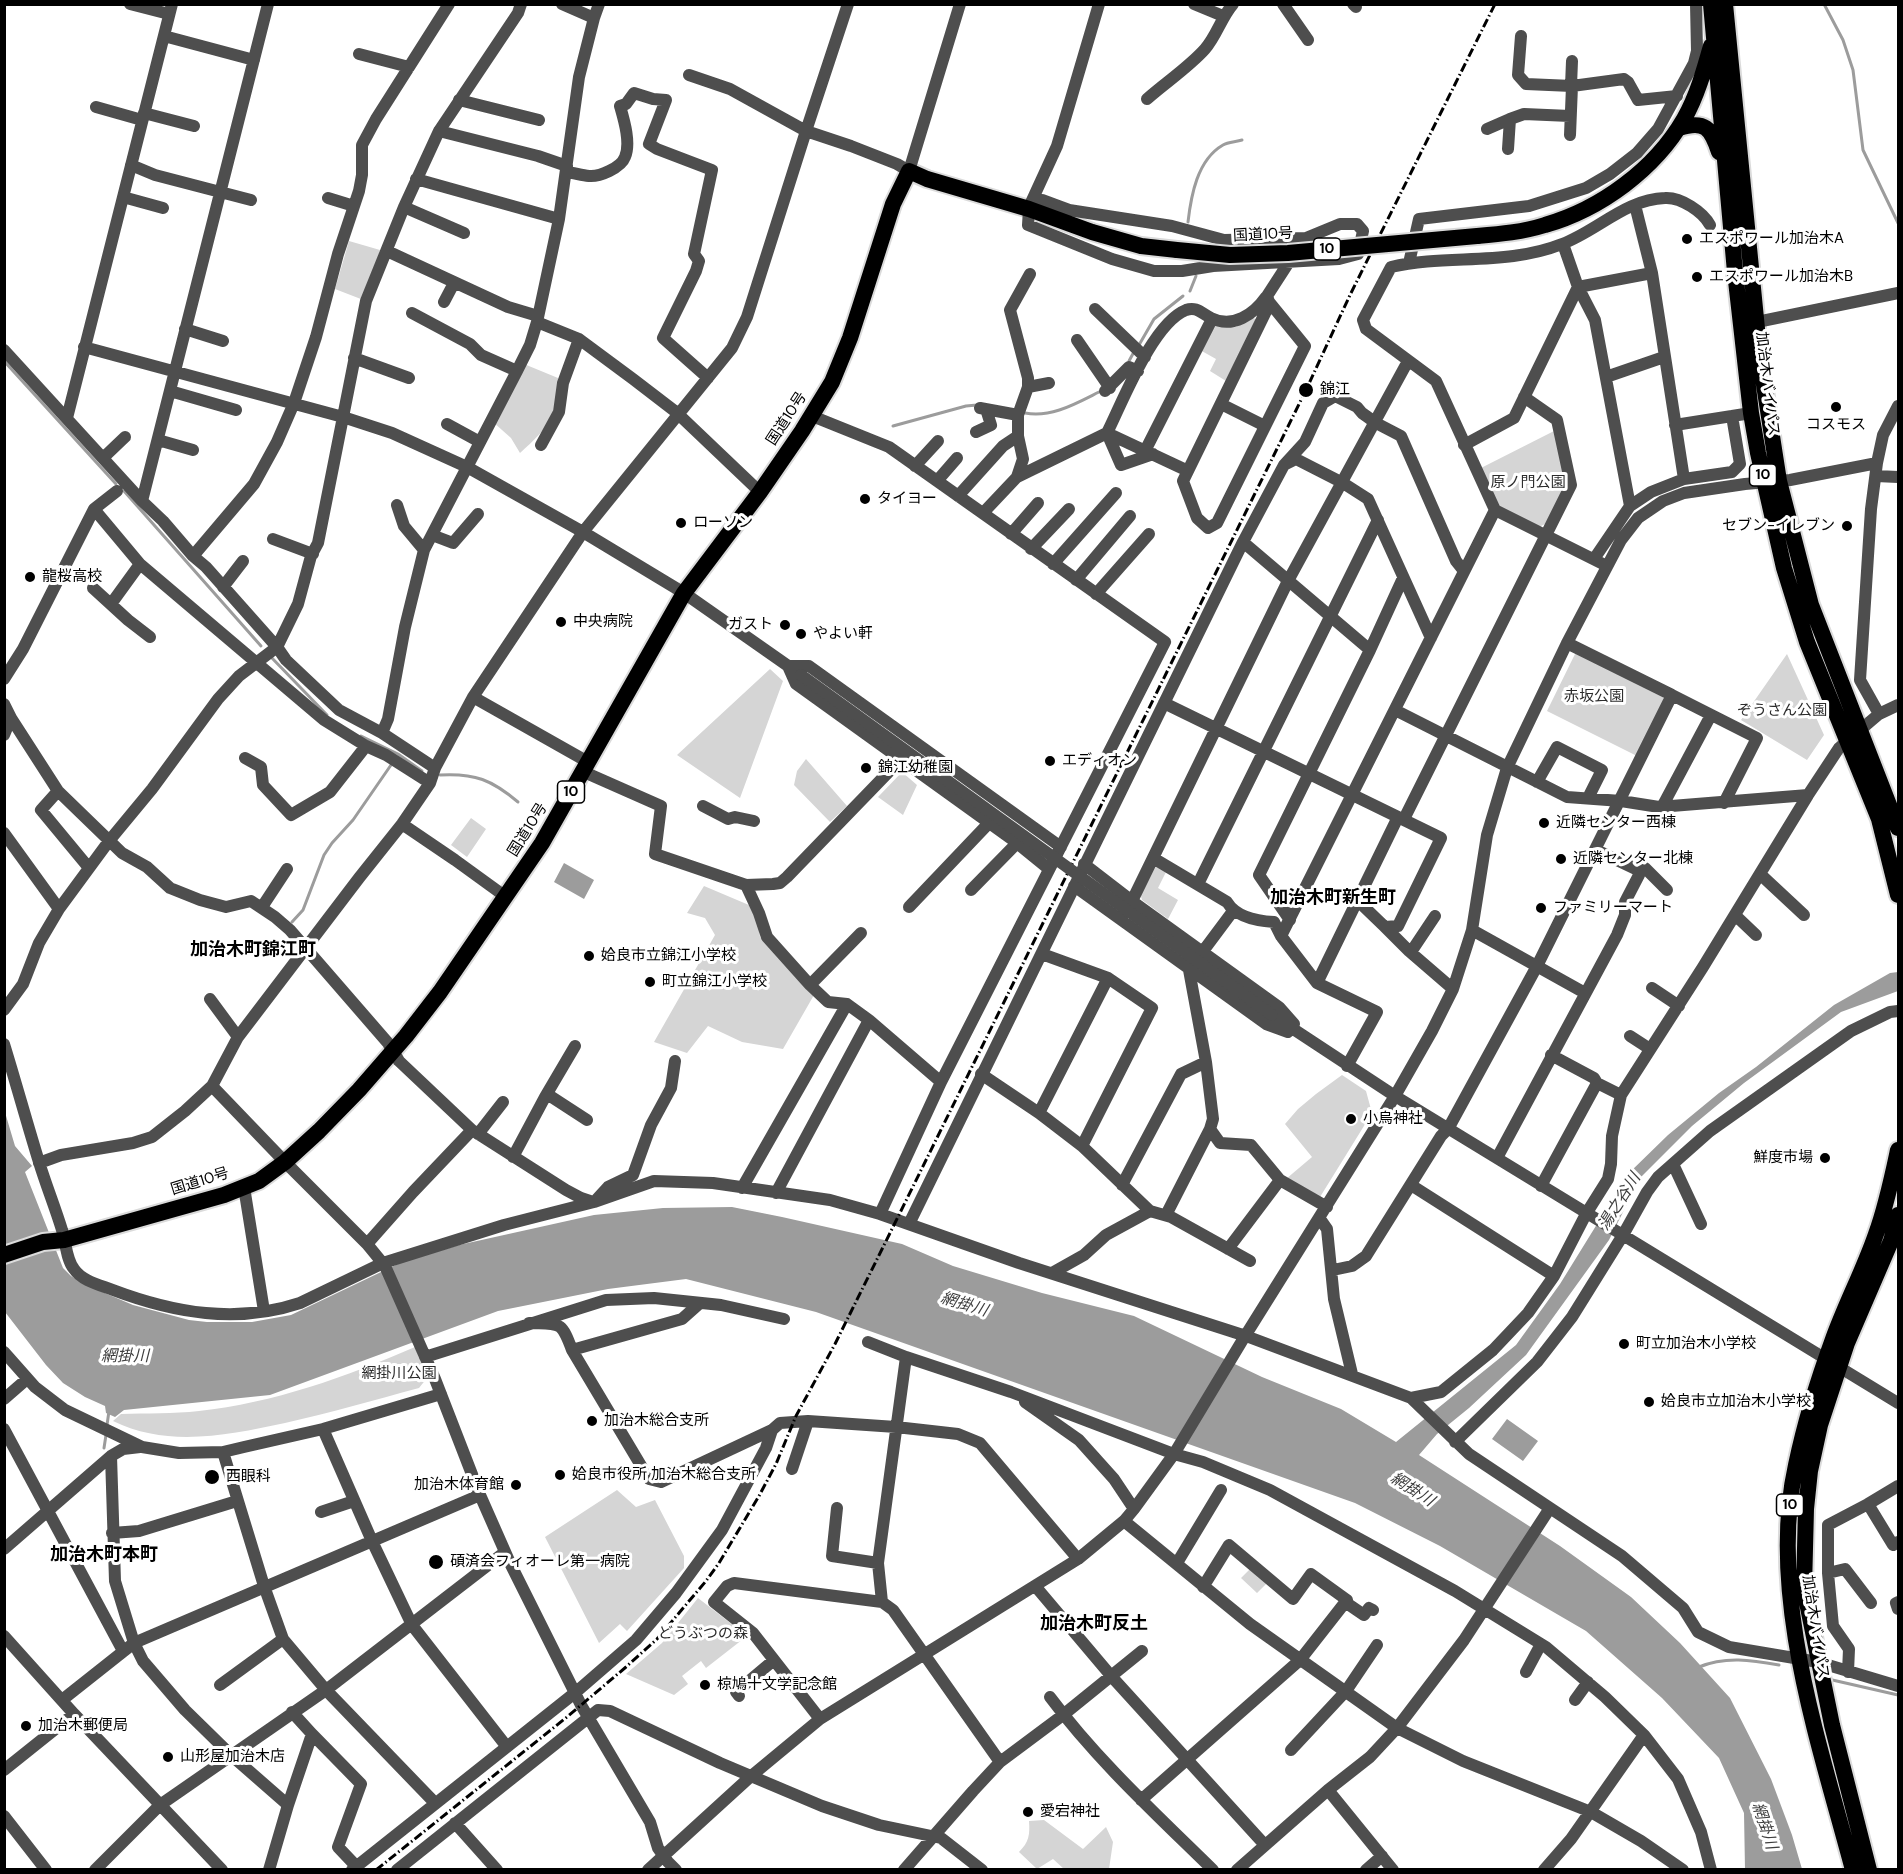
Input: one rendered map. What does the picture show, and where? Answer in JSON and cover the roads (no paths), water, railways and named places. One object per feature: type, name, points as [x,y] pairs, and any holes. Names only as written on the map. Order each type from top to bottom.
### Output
[{"type":"highway","name":"国道10号","points":[[1711,4],[1714,35]]},
{"type":"highway","name":"国道10号","points":[[4,1255],[43,1242],[61,1240],[224,1196],[259,1181],[285,1162],[335,1115],[393,1051],[440,992],[542,843],[684,593],[760,492],[812,416],[832,382],[850,338],[893,204],[909,171],[927,179],[1029,209],[1092,232],[1141,246],[1177,250],[1230,255],[1265,254],[1512,232],[1546,225],[1574,214],[1622,188],[1652,160],[1679,128],[1696,93],[1725,4]]},
{"type":"highway","name":"加治木バイパス","points":[[1725,4],[1772,481],[1784,568],[1807,642],[1879,819],[1899,895]]},
{"type":"highway","name":"加治木バイパス","points":[[1714,35],[1751,413],[1811,605],[1899,828]]},
{"type":"highway","name":"10","points":[[1679,128],[1699,125],[1710,130],[1727,178]]},
{"type":"highway","name":"加治木バイパス","points":[[1853,1869],[1800,1658],[1789,1592],[1789,1510],[1795,1466],[1833,1364],[1876,1233],[1899,1150]]},
{"type":"highway","name":"加治木バイパス","points":[[1869,1869],[1834,1737],[1804,1588],[1806,1509],[1810,1472],[1833,1364],[1847,1343],[1895,1243],[1899,1215]]},
{"type":"street","points":[[67,418],[170,10],[129,4]]},
{"type":"street","points":[[142,501],[268,4]]},
{"type":"street","points":[[193,556],[254,484],[277,442],[294,402],[316,337],[338,254],[354,206],[362,175],[362,145],[449,4]]},
{"type":"street","points":[[4,1010],[23,984],[39,943],[59,909],[109,841],[152,789],[218,699],[239,676],[277,647],[298,604],[318,543],[366,301],[416,179],[439,131],[518,13],[521,4]]},
{"type":"street","points":[[562,4],[594,18]]},
{"type":"street","points":[[382,733],[388,719],[405,627],[424,550],[530,345],[559,219],[567,169],[572,112],[599,4]]},
{"type":"street","points":[[39,1163],[61,1155],[133,1143],[152,1137],[212,1086],[238,1037],[402,824],[430,783],[435,768],[473,698],[583,532],[732,348],[747,317],[849,4]]},
{"type":"street","points":[[689,75],[730,89],[806,131],[897,164],[909,171],[960,4]]},
{"type":"street","points":[[1029,209],[1042,200],[1069,210],[1172,226],[1224,240],[1306,238],[1340,224],[1357,224],[1364,231],[1358,254],[1338,259],[1214,266],[1182,271],[1154,271],[1112,259],[1028,225],[1029,209],[1057,146],[1099,4]]},
{"type":"street","points":[[1194,4],[1223,16]]},
{"type":"street","points":[[1147,99],[1204,50],[1216,34],[1223,16],[1233,4]]},
{"type":"street","points":[[1283,4],[1308,40]]},
{"type":"street","points":[[1408,263],[1419,219],[1529,206],[1586,188],[1610,174],[1637,153],[1658,129],[1694,63],[1697,51],[1696,4]]},
{"type":"street","points":[[164,36],[254,60]]},
{"type":"street","points":[[1521,36],[1518,75],[1526,84],[1572,86],[1624,79],[1638,100],[1677,96]]},
{"type":"street","points":[[366,52],[409,67]]},
{"type":"street","points":[[1570,135],[1572,62]]},
{"type":"street","points":[[439,131],[538,156],[567,169],[592,176],[619,165],[625,158],[626,132],[620,106],[626,104],[634,93],[652,99],[666,100],[650,144],[657,149],[712,170],[694,254],[699,261],[663,339],[708,378]]},
{"type":"street","points":[[459,100],[539,120]]},
{"type":"street","points":[[96,106],[194,126]]},
{"type":"street","points":[[1487,129],[1524,114],[1570,116]]},
{"type":"street","points":[[1508,149],[1510,119]]},
{"type":"street","points":[[131,165],[155,175],[252,200]]},
{"type":"street","points":[[416,179],[559,219]]},
{"type":"street","points":[[123,197],[163,208]]},
{"type":"street","points":[[328,198],[354,206]]},
{"type":"street","points":[[1607,566],[1495,510],[1436,381],[1366,329],[1363,320],[1390,267],[1408,263],[1500,258],[1537,253],[1595,229],[1619,212],[1635,205],[1665,198],[1676,199],[1706,217],[1710,225]]},
{"type":"street","points":[[1635,205],[1652,273],[1684,479]]},
{"type":"street","points":[[404,207],[464,233]]},
{"type":"street","points":[[1563,244],[1578,287],[1595,320],[1630,506]]},
{"type":"street","points":[[387,251],[579,339],[678,415],[760,492]]},
{"type":"street","points":[[1268,299],[1305,346],[1217,523],[1209,528],[1197,519],[1183,481],[1186,470],[1221,404],[1268,299],[1289,261]]},
{"type":"street","points":[[1578,287],[1652,273]]},
{"type":"street","points":[[1017,477],[1023,459],[1018,436],[1018,415],[1028,387],[1020,344],[1010,310],[1030,274]]},
{"type":"street","points":[[444,302],[454,283]]},
{"type":"street","points":[[1464,445],[1514,418],[1578,287]]},
{"type":"street","points":[[1757,322],[1899,293]]},
{"type":"street","points":[[983,513],[1017,477],[1107,434],[1144,357],[1165,325],[1176,315],[1189,309],[1200,310],[1212,319],[1234,322],[1257,310],[1268,299]]},
{"type":"street","points":[[1095,309],[1144,357]]},
{"type":"street","points":[[412,313],[470,344],[481,355],[517,372]]},
{"type":"street","points":[[1107,434],[1121,465],[1149,452],[1212,319]]},
{"type":"street","points":[[185,329],[223,341]]},
{"type":"street","points":[[541,445],[559,412],[563,383],[579,339]]},
{"type":"street","points":[[1077,340],[1107,390],[1129,367],[1138,370]]},
{"type":"street","points":[[84,347],[294,402],[392,433],[467,467],[583,532],[684,593],[789,666],[1272,1015],[1347,1066],[1589,1216],[1899,1403]]},
{"type":"street","points":[[4,350],[224,587],[286,660],[339,710],[382,733],[435,768]]},
{"type":"street","points":[[354,357],[409,378]]},
{"type":"street","points":[[1606,377],[1664,357]]},
{"type":"street","points":[[1121,919],[1132,901],[1288,581],[1408,361]]},
{"type":"street","points":[[1028,387],[1049,383]]},
{"type":"street","points":[[170,391],[236,410]]},
{"type":"street","points":[[909,1224],[1244,542],[1284,465],[1305,442],[1323,403],[1335,396],[1357,406],[1362,414],[1401,436],[1456,561],[1464,571]]},
{"type":"street","points":[[1317,983],[1446,735],[1570,485],[1557,420],[1524,397]]},
{"type":"street","points":[[1221,404],[1265,426]]},
{"type":"street","points":[[1879,714],[1860,680],[1871,509],[1883,435],[1899,406]]},
{"type":"street","points":[[976,432],[991,425],[983,409],[1018,415]]},
{"type":"street","points":[[1675,425],[1751,413]]},
{"type":"street","points":[[812,416],[889,447],[1165,642],[941,1082],[880,1214]]},
{"type":"street","points":[[1594,559],[1630,506],[1651,492],[1684,479],[1732,472],[1740,464],[1732,416]]},
{"type":"street","points":[[447,424],[480,442]]},
{"type":"street","points":[[1107,434],[1186,470]]},
{"type":"street","points":[[958,496],[1003,446],[1018,436]]},
{"type":"street","points":[[103,458],[125,437]]},
{"type":"street","points":[[158,440],[193,450]]},
{"type":"street","points":[[915,466],[938,441]]},
{"type":"street","points":[[937,481],[957,458]]},
{"type":"street","points":[[1284,465],[1296,459],[1368,499],[1431,638]]},
{"type":"street","points":[[648,1869],[750,1777],[819,1719],[1078,1559],[1124,1521],[1176,1452],[1244,1338],[1395,1096],[1453,989],[1472,930],[1487,835],[1507,768],[1620,540],[1638,518],[1663,501],[1684,493],[1876,470],[1899,477]]},
{"type":"street","points":[[4,679],[23,650],[94,508],[117,491]]},
{"type":"street","points":[[1053,564],[1116,494]]},
{"type":"street","points":[[1011,534],[1038,503]]},
{"type":"street","points":[[397,505],[404,526],[424,550]]},
{"type":"street","points":[[94,508],[140,564],[255,664],[324,720],[430,783]]},
{"type":"street","points":[[1032,549],[1068,508]]},
{"type":"street","points":[[1281,936],[1495,510]]},
{"type":"street","points":[[432,535],[453,543],[478,514]]},
{"type":"street","points":[[1076,580],[1130,516]]},
{"type":"street","points":[[1198,884],[1378,520]]},
{"type":"street","points":[[1096,594],[1149,534]]},
{"type":"street","points":[[273,539],[313,554]]},
{"type":"street","points":[[1244,542],[1370,650]]},
{"type":"street","points":[[224,587],[243,561]]},
{"type":"street","points":[[111,604],[140,564]]},
{"type":"street","points":[[1290,920],[1258,875],[1370,650],[1403,578]]},
{"type":"street","points":[[93,588],[150,637]]},
{"type":"street","points":[[1567,643],[1757,738],[1724,803]]},
{"type":"street","points":[[789,666],[809,666],[1061,847]]},
{"type":"street","points":[[789,666],[796,684],[1017,843],[1049,869]]},
{"type":"street","points":[[1332,1270],[1352,1266],[1366,1256],[1441,1136],[1448,1129],[1537,966],[1672,695]]},
{"type":"street","points":[[473,698],[586,767],[661,806],[655,854],[746,885],[780,882],[901,761],[915,742]]},
{"type":"street","points":[[1164,703],[1441,838],[1398,926],[1385,927]]},
{"type":"street","points":[[4,704],[58,791],[122,853],[147,867],[170,888],[200,900],[226,907],[251,901],[262,907],[290,930],[399,1061],[475,1132],[581,1198],[594,1202]]},
{"type":"street","points":[[1411,1398],[1441,1392],[1493,1350],[1528,1313],[1554,1276],[1608,1179],[1612,1136],[1621,1095],[1839,748],[1879,714],[1899,705]]},
{"type":"street","points":[[1395,710],[1567,797],[1662,807],[1808,795]]},
{"type":"street","points":[[1662,807],[1711,715]]},
{"type":"street","points":[[4,735],[11,718]]},
{"type":"street","points":[[245,758],[261,767],[263,785],[291,815],[330,792],[366,746]]},
{"type":"street","points":[[1537,782],[1557,747],[1602,770],[1588,798]]},
{"type":"street","points":[[58,791],[41,810],[89,868]]},
{"type":"street","points":[[703,806],[728,819],[735,817],[754,820]]},
{"type":"street","points":[[402,824],[506,897]]},
{"type":"street","points":[[909,907],[988,824]]},
{"type":"street","points":[[971,890],[1031,826]]},
{"type":"street","points":[[4,833],[59,909]]},
{"type":"street","points":[[1596,850],[1638,870],[1645,868],[1667,890]]},
{"type":"street","points":[[1153,858],[1227,902],[1233,910],[1260,922],[1274,922],[1281,936],[1317,983],[1377,1012],[1347,1066]]},
{"type":"street","points":[[1084,864],[1279,1007],[1306,1038]]},
{"type":"street","points":[[262,907],[287,869]]},
{"type":"street","points":[[1497,1158],[1617,935],[1625,915],[1625,902],[1639,875],[1638,870]]},
{"type":"street","points":[[1760,874],[1804,915]]},
{"type":"street","points":[[746,885],[767,937],[810,985],[828,1002],[847,1004],[869,1020],[941,1082]]},
{"type":"street","points":[[1074,886],[1266,1024],[1306,1038]]},
{"type":"street","points":[[1358,901],[1453,989]]},
{"type":"street","points":[[1166,1215],[1213,1119],[1206,1062],[1189,970],[1233,910]]},
{"type":"street","points":[[1735,915],[1756,935]]},
{"type":"street","points":[[1411,952],[1435,916]]},
{"type":"street","points":[[1472,930],[1584,993]]},
{"type":"street","points":[[810,985],[861,933]]},
{"type":"street","points":[[1042,954],[1108,978],[1152,1008],[1082,1146]]},
{"type":"street","points":[[1039,1113],[1108,978]]},
{"type":"street","points":[[1652,988],[1678,1006]]},
{"type":"street","points":[[210,999],[238,1037]]},
{"type":"street","points":[[742,1188],[847,1004]]},
{"type":"street","points":[[1452,1438],[1537,1362],[1572,1317],[1658,1177],[1710,1131],[1851,1031],[1890,1012],[1899,1011]]},
{"type":"street","points":[[776,1193],[869,1020]]},
{"type":"street","points":[[1630,1036],[1650,1049]]},
{"type":"street","points":[[4,1044],[61,1240],[73,1269],[81,1276],[125,1294],[161,1306],[203,1313],[237,1314],[284,1308],[384,1265],[504,1225],[594,1202],[654,1181],[713,1183],[830,1200],[880,1214],[1352,1374],[1411,1398],[1452,1438],[1495,1473],[1622,1556],[1683,1608],[1698,1632],[1729,1647],[1818,1662],[1899,1686]]},
{"type":"street","points":[[513,1157],[576,1046]]},
{"type":"street","points":[[1551,1055],[1621,1095]]},
{"type":"street","points":[[594,1202],[608,1187],[633,1175],[651,1125],[671,1088],[675,1061]]},
{"type":"street","points":[[1122,1185],[1181,1074],[1206,1062]]},
{"type":"street","points":[[981,1074],[1039,1113],[1082,1146],[1150,1211],[1166,1215],[1250,1260]]},
{"type":"street","points":[[1541,1186],[1597,1083]]},
{"type":"street","points":[[212,1086],[367,1244],[384,1265],[441,1394],[505,1552],[581,1705],[650,1821],[658,1848],[676,1869]]},
{"type":"street","points":[[547,1094],[587,1120]]},
{"type":"street","points":[[367,1244],[413,1192],[475,1132],[502,1102]]},
{"type":"street","points":[[1210,1129],[1220,1143],[1251,1145],[1280,1180],[1327,1206]]},
{"type":"street","points":[[1673,1164],[1701,1224]]},
{"type":"street","points":[[1228,1249],[1280,1180]]},
{"type":"street","points":[[1411,1185],[1554,1276]]},
{"type":"street","points":[[244,1187],[264,1311]]},
{"type":"street","points":[[1052,1273],[1084,1255],[1106,1235],[1150,1211]]},
{"type":"street","points":[[1320,1219],[1327,1228],[1334,1299],[1352,1374]]},
{"type":"street","points":[[424,1354],[606,1300],[654,1298],[721,1305],[784,1319]]},
{"type":"street","points":[[572,1350],[682,1319],[700,1303]]},
{"type":"street","points":[[529,1323],[557,1324],[564,1329],[572,1350],[649,1479],[661,1482],[772,1430],[780,1423],[808,1421],[958,1434],[980,1443],[1078,1559]]},
{"type":"street","points":[[868,1342],[1176,1452],[1270,1490],[1403,1561],[1541,1644],[1587,1682],[1644,1735],[1678,1779],[1701,1832],[1711,1869]]},
{"type":"street","points":[[4,1352],[27,1379],[57,1405],[142,1447]]},
{"type":"street","points":[[882,1602],[878,1563],[906,1357]]},
{"type":"street","points":[[4,1399],[27,1379]]},
{"type":"street","points":[[1011,1392],[1079,1440],[1114,1479],[1134,1509]]},
{"type":"street","points":[[4,1549],[111,1456],[123,1449],[142,1447],[180,1453],[223,1452],[323,1429],[441,1394]]},
{"type":"street","points":[[792,1469],[808,1421]]},
{"type":"street","points":[[4,1429],[123,1650]]},
{"type":"street","points":[[323,1429],[372,1541],[412,1624],[507,1747]]},
{"type":"street","points":[[292,1712],[361,1784],[339,1846],[354,1868],[576,1692],[636,1640],[722,1530],[766,1448],[772,1430]]},
{"type":"street","points":[[223,1452],[264,1586],[283,1639],[326,1690],[435,1803]]},
{"type":"street","points":[[111,1456],[115,1581],[134,1643],[143,1661],[178,1702],[232,1756],[288,1805]]},
{"type":"street","points":[[1848,1672],[1849,1649],[1833,1626],[1828,1573],[1828,1526],[1899,1486]]},
{"type":"street","points":[[1177,1563],[1221,1491]]},
{"type":"street","points":[[62,1700],[134,1643],[480,1495]]},
{"type":"street","points":[[112,1533],[138,1532],[237,1501]]},
{"type":"street","points":[[321,1512],[354,1501]]},
{"type":"street","points":[[1868,1504],[1893,1545],[1899,1542]]},
{"type":"street","points":[[837,1508],[832,1556],[878,1563]]},
{"type":"street","points":[[1237,1869],[1370,1756],[1397,1728],[1485,1610],[1550,1508]]},
{"type":"street","points":[[1124,1521],[1250,1624],[1397,1728],[1463,1761],[1591,1812],[1683,1869]]},
{"type":"street","points":[[1141,1800],[1300,1659],[1347,1600],[1311,1574],[1293,1599],[1229,1545],[1203,1587]]},
{"type":"street","points":[[95,1869],[160,1805],[326,1690],[505,1552]]},
{"type":"street","points":[[1828,1573],[1845,1569],[1871,1604]]},
{"type":"street","points":[[819,1719],[753,1632],[714,1602],[727,1586],[734,1583],[882,1602],[893,1610],[1000,1762]]},
{"type":"street","points":[[1036,1587],[1112,1677],[1264,1844]]},
{"type":"street","points":[[1345,1602],[1364,1615],[1369,1608],[1373,1610]]},
{"type":"street","points":[[1899,1602],[1896,1603],[1899,1609]]},
{"type":"street","points":[[4,1636],[74,1714],[222,1869]]},
{"type":"street","points":[[220,1685],[283,1639]]},
{"type":"street","points":[[1526,1672],[1541,1644]]},
{"type":"street","points":[[1291,1750],[1346,1691],[1377,1646]]},
{"type":"street","points":[[904,1869],[1000,1762],[1064,1716],[1142,1651]]},
{"type":"street","points":[[739,1696],[736,1692],[774,1660]]},
{"type":"street","points":[[1575,1700],[1587,1682]]},
{"type":"street","points":[[1050,1697],[1064,1716],[1141,1800],[1213,1869]]},
{"type":"street","points":[[397,1869],[598,1710],[610,1711],[750,1777],[822,1806],[879,1825],[941,1838],[982,1869]]},
{"type":"street","points":[[4,1770],[74,1714]]},
{"type":"street","points":[[269,1869],[312,1734]]},
{"type":"street","points":[[1551,1867],[1644,1735]]},
{"type":"street","points":[[1328,1790],[1392,1869]]},
{"type":"street","points":[[4,1816],[46,1869]]},
{"type":"street","points":[[455,1823],[497,1869]]},
{"type":"street","points":[[1366,1869],[1382,1856]]},
{"type":"water","points":[[564,863],[594,880],[584,899],[554,882]]},
{"type":"water","name":"網掛川","points":[[1898,972],[1898,991],[1841,1012],[1744,1083],[1692,1126],[1640,1178],[1609,1240],[1526,1355],[1437,1434],[1419,1455],[1560,1546],[1631,1597],[1680,1643],[1730,1698],[1771,1779],[1802,1869],[1745,1869],[1744,1813],[1719,1758],[1662,1698],[1586,1631],[1440,1546],[1355,1503],[816,1312],[686,1279],[608,1289],[498,1311],[270,1395],[124,1410],[115,1417],[106,1413],[105,1406],[63,1383],[5,1312],[4,1109],[15,1146],[32,1166],[25,1172],[63,1268],[86,1285],[133,1305],[189,1320],[252,1322],[291,1315],[402,1262],[459,1245],[594,1215],[663,1208],[732,1207],[902,1244],[953,1266],[1042,1293],[1134,1316],[1262,1377],[1341,1409],[1396,1442],[1516,1345],[1560,1284],[1628,1174],[1668,1135],[1834,1005],[1890,973]]},
{"type":"water","points":[[1507,1419],[1538,1441],[1523,1461],[1492,1439]]},
{"type":"waterway","points":[[1824,4],[1843,40],[1853,70],[1863,150],[1898,223]]},
{"type":"waterway","points":[[1188,222],[1191,201],[1201,169],[1214,152],[1223,145],[1242,140]]},
{"type":"waterway","points":[[1190,291],[1196,276]]},
{"type":"waterway","points":[[1139,345],[1154,319],[1183,296]]},
{"type":"waterway","points":[[1129,361],[1135,350]]},
{"type":"waterway","points":[[4,361],[116,484]]},
{"type":"waterway","points":[[1025,413],[1054,412],[1099,392]]},
{"type":"waterway","points":[[893,426],[977,405]]},
{"type":"waterway","points":[[124,491],[261,646]]},
{"type":"waterway","points":[[270,656],[327,715]]},
{"type":"waterway","points":[[361,736],[398,754],[422,771]]},
{"type":"waterway","points":[[292,922],[303,910],[324,855],[353,820],[391,765]]},
{"type":"waterway","points":[[440,775],[463,775],[491,783],[518,802]]},
{"type":"waterway","points":[[107,1425],[109,1411]]},
{"type":"waterway","points":[[104,1448],[106,1435]]},
{"type":"waterway","points":[[1699,1667],[1729,1660],[1779,1665]]},
{"type":"waterway","points":[[1828,1679],[1898,1695]]},
{"type":"railway","points":[[376,1870],[626,1667],[657,1639],[719,1563],[776,1464],[796,1416],[835,1344],[892,1229],[1495,4]]},
{"type":"place","name":"エスポワール加治木A","points":[[1687,239]]},
{"type":"place","name":"エスポワール加治木B","points":[[1697,277]]},
{"type":"place","name":"錦江","points":[[1306,390]]},
{"type":"place","name":"コスモス","points":[[1836,407]]},
{"type":"place","name":"タイヨー","points":[[865,499]]},
{"type":"place","name":"ローソン","points":[[681,523]]},
{"type":"place","name":"セブン-イレブン","points":[[1847,526]]},
{"type":"place","name":"龍桜高校","points":[[30,577]]},
{"type":"place","name":"中央病院","points":[[561,622]]},
{"type":"place","name":"ガスト","points":[[785,625]]},
{"type":"place","name":"やよい軒","points":[[801,634]]},
{"type":"place","name":"エディオン","points":[[1050,761]]},
{"type":"place","name":"錦江幼稚園","points":[[866,768]]},
{"type":"place","name":"近隣センター西棟","points":[[1544,823]]},
{"type":"place","name":"近隣センター北棟","points":[[1561,859]]},
{"type":"place","name":"ファミリーマート","points":[[1541,908]]},
{"type":"place","name":"姶良市立錦江小学校","points":[[589,956]]},
{"type":"place","name":"町立錦江小学校","points":[[650,982]]},
{"type":"place","name":"小烏神社","points":[[1351,1119]]},
{"type":"place","name":"鮮度市場","points":[[1825,1158]]},
{"type":"place","name":"町立加治木小学校","points":[[1624,1344]]},
{"type":"place","name":"姶良市立加治木小学校","points":[[1649,1402]]},
{"type":"place","name":"加治木総合支所","points":[[592,1421]]},
{"type":"place","name":"姶良市役所 加治木総合支所","points":[[560,1475]]},
{"type":"place","name":"西眼科","points":[[212,1477]]},
{"type":"place","name":"加治木体育館","points":[[516,1485]]},
{"type":"place","name":"碩済会フィオーレ第一病院","points":[[436,1562]]},
{"type":"place","name":"椋鳩十文学記念館","points":[[705,1685]]},
{"type":"place","name":"加治木郵便局","points":[[26,1726]]},
{"type":"place","name":"山形屋加治木店","points":[[168,1757]]},
{"type":"place","name":"愛宕神社","points":[[1028,1812]]},
{"type":"district","name":"加治木町新生町","points":[[1333,898]]},
{"type":"district","name":"加治木町錦江町","points":[[253,950]]},
{"type":"district","name":"加治木町本町","points":[[104,1555]]},
{"type":"district","name":"加治木町反土","points":[[1094,1624]]},
{"type":"park label","name":"原ノ門公園","points":[[1528,483]]},
{"type":"park label","name":"赤坂公園","points":[[1594,697]]},
{"type":"park label","name":"ぞうさん公園","points":[[1782,711]]},
{"type":"park label","name":"網掛川公園","points":[[399,1374]]},
{"type":"park label","name":"どうぶつの森","points":[[703,1634]]},
{"type":"water label","name":"湯之谷川","points":[[1620,1202]]}]
